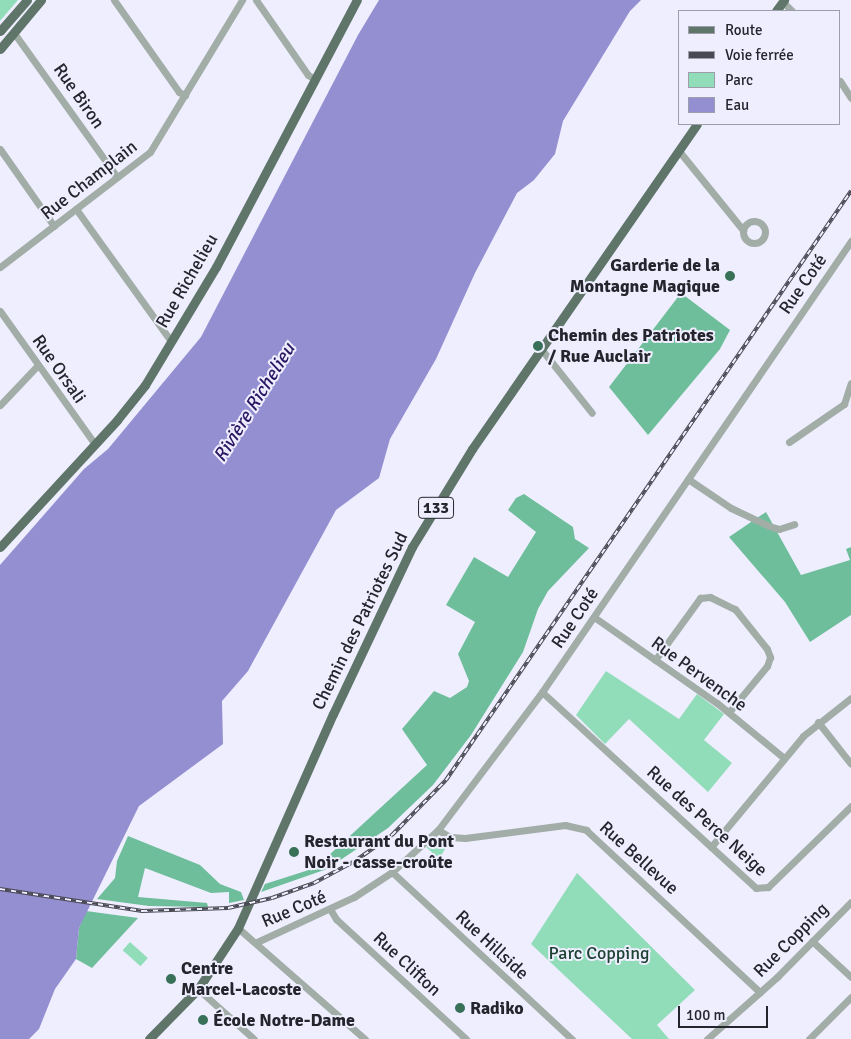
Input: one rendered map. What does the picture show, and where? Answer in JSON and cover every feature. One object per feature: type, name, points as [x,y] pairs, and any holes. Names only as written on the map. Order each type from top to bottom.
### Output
[{"type":"main road","points":[[0,31],[27,0]]},
{"type":"main road","points":[[0,49],[41,0]]},
{"type":"main road","name":"Rue Richelieu","points":[[0,547],[134,400],[219,261],[357,0]]},
{"type":"main road","name":"Chemin des Patriotes Sud","points":[[238,928],[405,559],[472,449],[696,125]]},
{"type":"main road","name":"133","points":[[149,1039],[198,989],[238,928]]},
{"type":"street","points":[[114,0],[179,92],[185,95]]},
{"type":"street","name":"Rue Champlain","points":[[0,267],[150,152],[242,0]]},
{"type":"street","points":[[256,0],[308,75],[315,79]]},
{"type":"street","name":"Rue Biron","points":[[14,33],[118,177]]},
{"type":"street","points":[[841,83],[851,98]]},
{"type":"street","points":[[0,149],[54,226]]},
{"type":"street","points":[[678,151],[743,230]]},
{"type":"street","points":[[76,209],[171,341]]},
{"type":"street","name":"Rue Coté","points":[[257,942],[330,909],[392,872],[438,830],[542,692],[851,241]]},
{"type":"street","name":"Rue Orsali","points":[[0,311],[95,444]]},
{"type":"street","points":[[542,350],[592,413]]},
{"type":"street","points":[[0,404],[38,365]]},
{"type":"street","points":[[789,442],[844,404],[851,383]]},
{"type":"street","points":[[688,479],[731,508],[769,526],[779,529],[794,524]]},
{"type":"street","points":[[655,660],[700,598],[710,597],[735,609],[768,649],[770,658],[767,666],[729,712]]},
{"type":"street","name":"Rue Pervenche","points":[[594,617],[729,712],[784,758]]},
{"type":"street","name":"Rue des Perce Neige","points":[[542,692],[752,886],[764,889],[851,806]]},
{"type":"street","points":[[711,847],[784,758],[818,722],[851,698]]},
{"type":"street","points":[[818,722],[851,764]]},
{"type":"street","name":"Rue Bellevue","points":[[438,830],[450,837],[465,838],[565,825],[586,830],[760,992]]},
{"type":"street","name":"Rue Hillside","points":[[392,872],[572,1039]]},
{"type":"street","name":"Rue Copping","points":[[707,1039],[760,992],[851,902]]},
{"type":"street","name":"Rue Clifton","points":[[330,909],[336,918],[466,1039]]},
{"type":"street","points":[[238,928],[257,942],[364,1039]]},
{"type":"street","points":[[812,941],[851,978]]},
{"type":"street","points":[[198,989],[254,1039]]},
{"type":"street","points":[[809,1039],[851,997]]},
{"type":"green space","points":[[0,0],[18,0],[0,21]]},
{"type":"green space","points":[[681,293],[730,330],[720,349],[648,435],[609,387]]},
{"type":"green space","points":[[524,494],[573,527],[575,539],[589,548],[548,591],[538,609],[523,652],[471,735],[433,785],[388,828],[327,869],[261,892],[265,884],[315,868],[427,765],[402,729],[434,691],[450,698],[467,687],[469,681],[458,654],[475,622],[446,605],[474,557],[508,577],[536,532],[508,510],[516,498]]},
{"type":"green space","points":[[766,512],[801,575],[850,560],[846,549],[851,547],[851,615],[810,642],[785,602],[729,537]]},
{"type":"green space","points":[[606,671],[679,719],[697,694],[724,714],[704,740],[732,763],[708,792],[629,719],[605,744],[576,715]]},
{"type":"green space","points":[[128,836],[200,865],[220,884],[241,892],[244,900],[229,903],[229,892],[211,893],[145,868],[138,897],[207,903],[208,907],[149,906],[97,899],[115,878],[117,861]]},
{"type":"green space","points":[[436,840],[450,841],[439,859],[426,847]]},
{"type":"green space","name":"Parc Copping","points":[[577,873],[695,990],[657,1025],[669,1039],[632,1039],[531,944]]},
{"type":"green space","points":[[86,911],[138,918],[92,968],[76,959],[79,928]]},
{"type":"green space","points":[[130,942],[148,958],[140,966],[123,950]]},
{"type":"water","name":"Rivière Richelieu","points":[[379,0],[641,0],[630,11],[563,121],[555,154],[534,180],[517,193],[475,273],[436,359],[390,439],[379,478],[336,510],[248,671],[222,701],[223,744],[139,806],[79,928],[76,959],[55,989],[39,1029],[29,1039],[0,1039],[0,565],[84,469],[108,449],[201,337],[358,35]]},
{"type":"railway","points":[[0,889],[142,911],[228,908],[272,898],[314,883],[355,861],[392,835],[446,780],[851,191]]},
{"type":"place","name":"Garderie de la Montagne Magique","points":[[730,276]]},
{"type":"place","name":"Chemin des Patriotes / Rue Auclair","points":[[538,346]]},
{"type":"place","name":"Restaurant du Pont Noir - casse-croûte","points":[[294,852]]},
{"type":"place","name":"Centre Marcel-Lacoste","points":[[171,979]]},
{"type":"place","name":"Radiko","points":[[460,1008]]},
{"type":"place","name":"École Notre-Dame","points":[[203,1020]]}]
